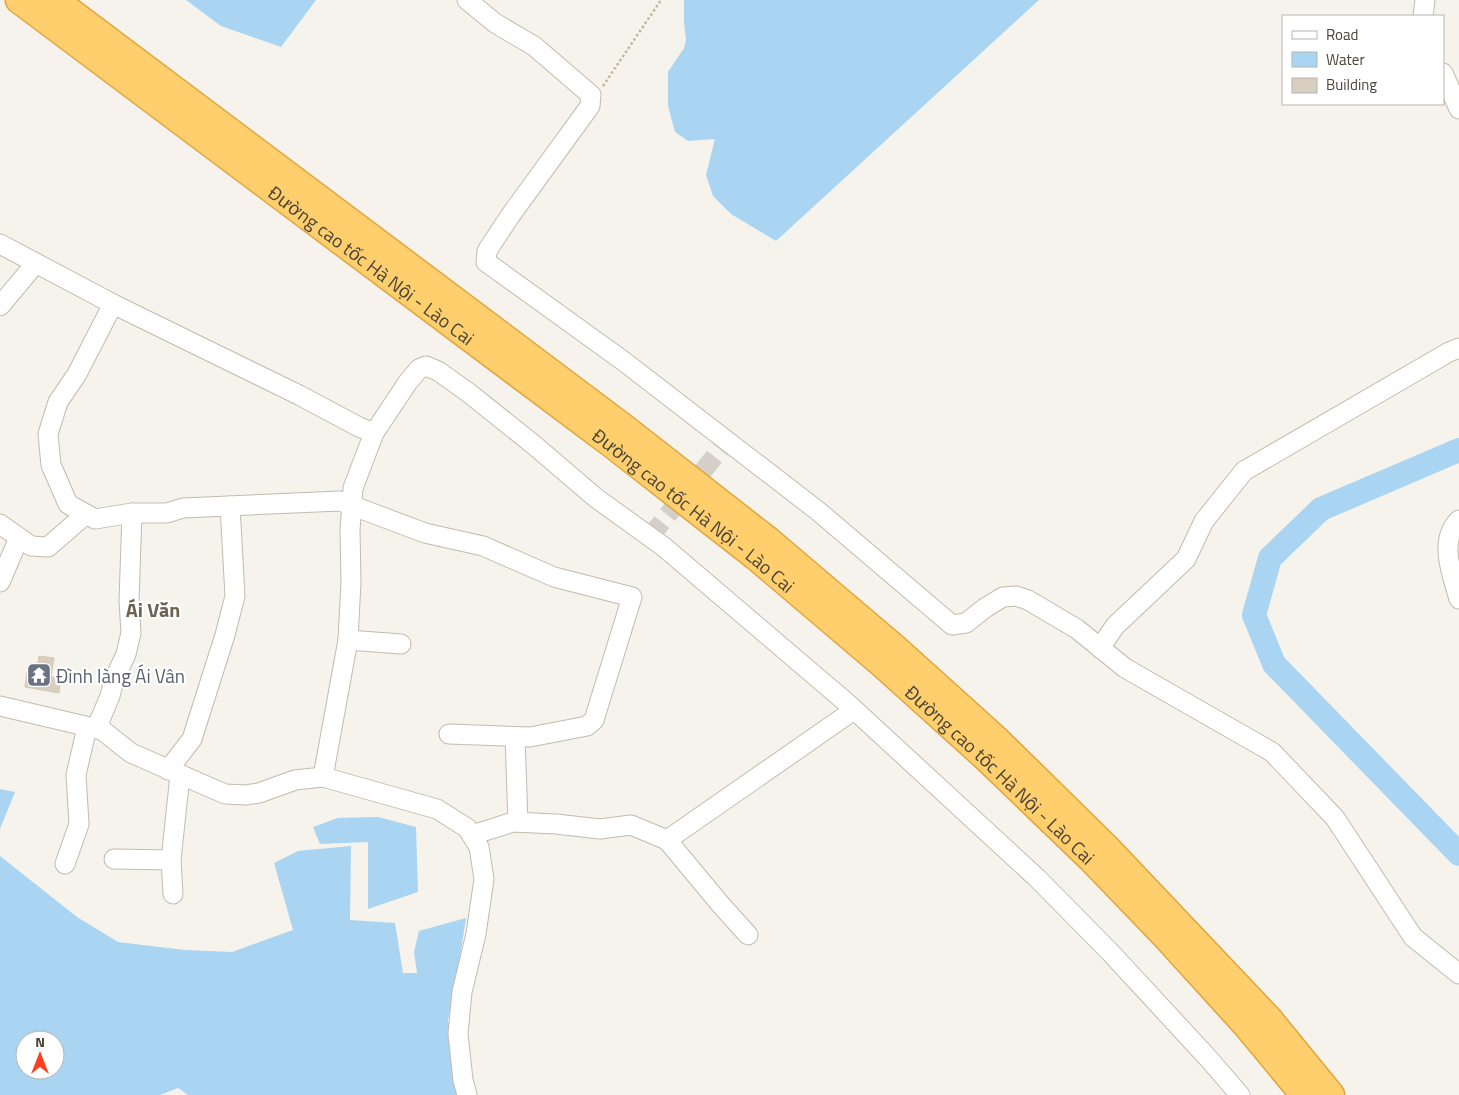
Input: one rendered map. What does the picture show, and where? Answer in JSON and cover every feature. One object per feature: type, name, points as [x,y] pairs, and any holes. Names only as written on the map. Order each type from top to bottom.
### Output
[{"type":"highway","name":"Đường cao tốc Hà Nội - Lào Cai","points":[[19,0],[614,446],[771,570],[882,664],[984,756],[1092,860],[1166,937],[1234,1012],[1304,1095]]},
{"type":"highway","name":"Đường cao tốc Hà Nội - Lào Cai","points":[[55,0],[622,426],[768,540],[895,648],[996,740],[1106,847],[1269,1019],[1331,1095]]},
{"type":"street","points":[[467,0],[494,23],[534,46],[591,95],[590,106],[510,216],[487,251],[486,262],[622,360],[818,511],[952,625],[966,623],[1003,597],[1016,596],[1028,600],[1077,629],[1125,668],[1272,752],[1335,818],[1413,937],[1459,974]]},
{"type":"street","points":[[1424,15],[1425,0]]},
{"type":"street","points":[[1444,75],[1459,109]]},
{"type":"street","points":[[0,244],[113,304],[238,364],[374,433]]},
{"type":"street","points":[[0,306],[36,263]]},
{"type":"street","points":[[113,304],[77,374],[58,402],[48,434],[50,465],[68,504],[95,519],[132,514],[167,514],[183,508],[340,501],[425,533],[483,546],[554,577],[632,597],[594,720],[587,726],[530,737],[449,734]]},
{"type":"street","points":[[1100,648],[1115,626],[1186,559],[1204,521],[1244,471],[1459,348]]},
{"type":"street","points":[[323,777],[348,640],[351,582],[350,530],[353,488],[374,433],[408,382],[419,369],[426,366],[438,371],[469,393],[596,498],[664,547],[854,710],[1036,878],[1111,953],[1240,1095]]},
{"type":"street","points":[[173,894],[171,860],[174,773],[192,739],[235,596],[230,506]]},
{"type":"street","points":[[0,524],[31,546],[48,547],[86,514]]},
{"type":"street","points":[[66,864],[79,824],[76,775],[110,696],[114,680],[126,654],[131,634],[129,601],[132,514]]},
{"type":"street","points":[[1459,520],[1453,526],[1447,540],[1448,560],[1459,599]]},
{"type":"street","points":[[0,582],[19,538]]},
{"type":"street","points":[[348,640],[401,644]]},
{"type":"street","points":[[0,706],[95,728],[131,753],[225,794],[246,795],[259,793],[295,780],[323,777],[437,809],[467,828],[479,847],[484,879],[476,934],[462,992],[458,1034],[463,1080],[467,1095]]},
{"type":"street","points":[[667,840],[854,710]]},
{"type":"street","points":[[515,737],[518,822]]},
{"type":"street","points":[[472,835],[513,822],[600,829],[631,825],[667,840],[748,935]]},
{"type":"street","points":[[114,859],[171,860]]},
{"type":"path","points":[[590,106],[661,0]]},
{"type":"water","points":[[186,0],[316,0],[281,47],[221,26]]},
{"type":"water","points":[[684,0],[1039,0],[776,241],[731,214],[713,196],[706,175],[715,139],[688,141],[675,132],[668,106],[668,72],[684,48],[686,40]]},
{"type":"water","points":[[0,789],[15,792],[0,829]]},
{"type":"water","points":[[378,817],[416,827],[418,892],[368,909],[368,842],[320,844],[313,827],[338,818]]},
{"type":"water","points":[[351,846],[350,920],[395,923],[403,973],[417,973],[414,952],[419,931],[466,918],[448,1020],[459,1095],[188,1095],[178,1088],[160,1095],[0,1095],[0,856],[77,917],[118,942],[185,950],[232,952],[293,930],[274,863],[298,851]]},
{"type":"building","name":"Đình làng Ái Vân","points":[[39,656],[54,658],[51,677],[61,678],[59,693],[25,687],[27,672],[36,674]]},
{"type":"waterway","points":[[1459,450],[1321,509],[1270,558],[1254,615],[1274,664],[1459,854]]},
{"type":"tunnel","points":[[650,537],[727,441]]},
{"type":"place","name":"Đình làng Ái Vân","points":[[39,675]]},
{"type":"district","name":"Ái Văn","points":[[153,609]]}]
